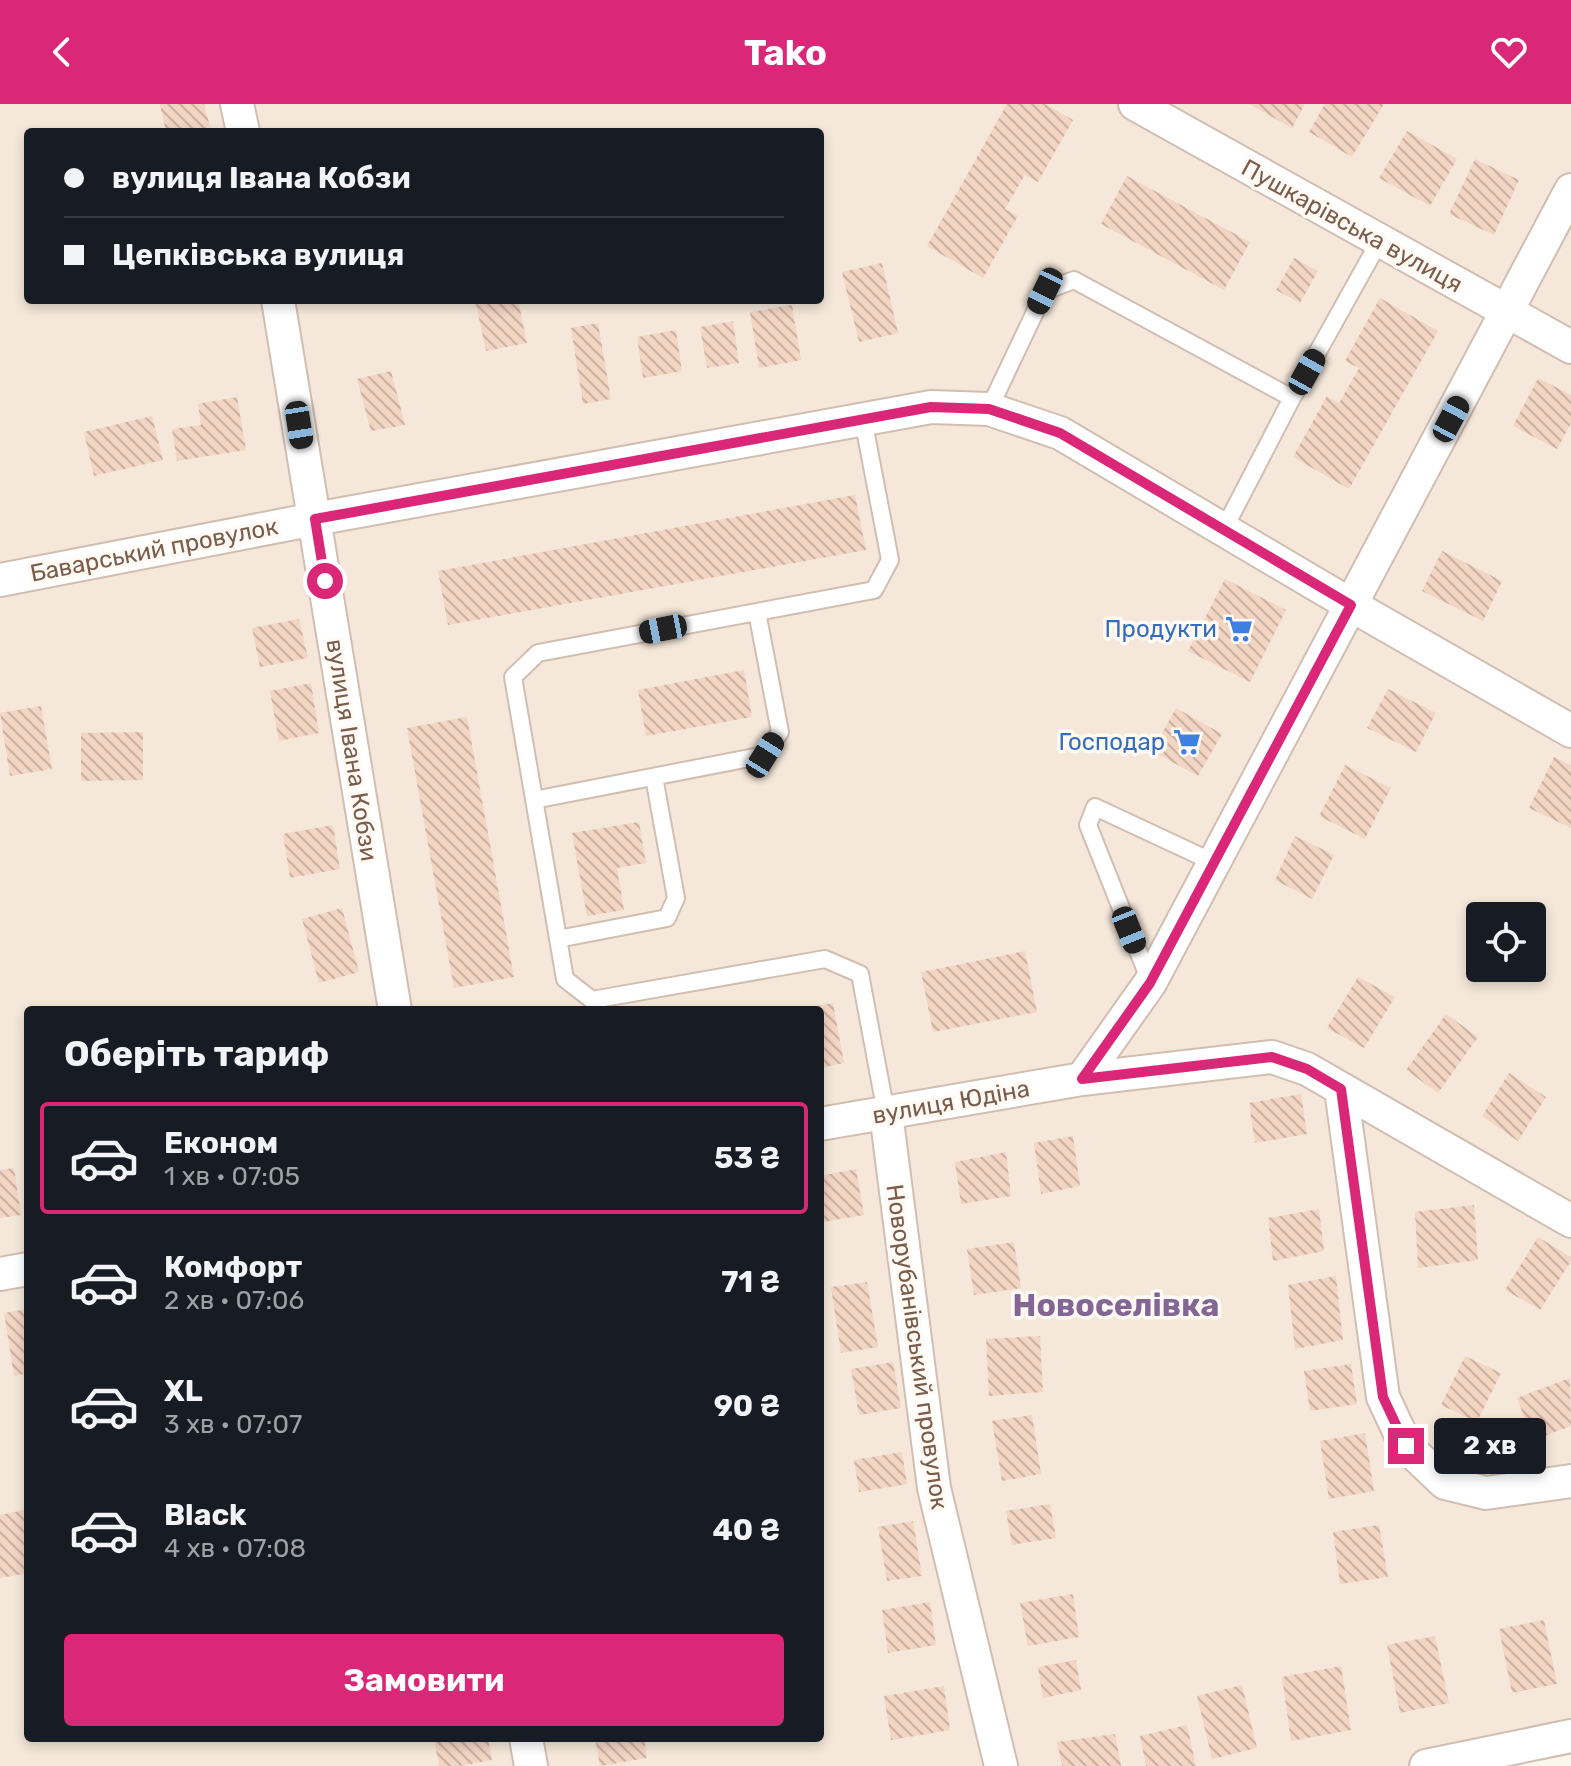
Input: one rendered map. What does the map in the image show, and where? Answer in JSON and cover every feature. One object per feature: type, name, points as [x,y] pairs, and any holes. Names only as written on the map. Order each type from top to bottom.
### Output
[{"type":"street","points":[[237,104],[242,128]]},
{"type":"street","name":"Пушкарівська вулиця","points":[[1135,104],[1571,347]]},
{"type":"street","points":[[1082,1079],[1150,983],[1571,190]]},
{"type":"street","name":"вулиця Івана Кобзи","points":[[279,304],[394,1006]]},
{"type":"street","name":"Баварський провулок","points":[[0,580],[315,519],[931,407],[989,409],[1060,433],[1571,731]]},
{"type":"street","name":"вулиця Юдіна","points":[[824,1123],[1082,1079],[1272,1057],[1307,1069],[1571,1221]]},
{"type":"street","points":[[1341,1089],[1383,1397],[1406,1446],[1445,1483],[1486,1493],[1571,1481]]},
{"type":"street","name":"Новорубанівський провулок","points":[[886,1113],[934,1488],[1001,1766]]},
{"type":"street","points":[[0,1274],[24,1270]]},
{"type":"street","points":[[1435,1765],[1571,1736]]},
{"type":"street","points":[[527,1742],[531,1766]]},
{"type":"lane","points":[[1224,529],[1292,398],[1379,242]]},
{"type":"lane","points":[[989,409],[1045,291],[1074,280],[1292,398]]},
{"type":"lane","points":[[863,419],[890,560],[874,590],[538,653],[513,677],[565,979],[592,1000],[825,959],[860,974],[886,1113]]},
{"type":"lane","points":[[534,800],[765,755],[780,732],[757,612]]},
{"type":"lane","points":[[558,939],[667,918],[676,898],[654,777]]},
{"type":"lane","points":[[1150,983],[1088,825],[1095,807],[1215,863]]},
{"type":"shaded area","points":[[0,104],[1571,104],[1571,1731],[1409,1766],[0,1766]]},
{"type":"building","points":[[160,104],[204,104],[210,127],[165,128]]},
{"type":"building","points":[[1007,104],[1045,104],[1073,120],[1038,182],[1025,175],[1005,209],[1018,216],[983,278],[927,246]]},
{"type":"building","points":[[1249,104],[1305,104],[1292,128]]},
{"type":"building","points":[[1325,104],[1384,104],[1352,157],[1309,132]]},
{"type":"building","points":[[1407,131],[1457,159],[1430,206],[1379,178]]},
{"type":"building","points":[[1475,159],[1519,180],[1494,235],[1449,214]]},
{"type":"building","points":[[1127,176],[1250,242],[1224,290],[1101,224]]},
{"type":"building","points":[[1294,258],[1318,271],[1300,303],[1276,290]]},
{"type":"building","points":[[882,263],[898,333],[859,342],[842,272]]},
{"type":"building","points":[[1380,298],[1438,331],[1349,489],[1293,457],[1327,396],[1339,403],[1359,368],[1345,361]]},
{"type":"building","points":[[476,304],[519,304],[527,343],[486,351]]},
{"type":"building","points":[[792,305],[801,360],[759,368],[750,312]]},
{"type":"building","points":[[733,321],[739,363],[707,368],[700,327]]},
{"type":"building","points":[[598,323],[611,399],[583,404],[571,328]]},
{"type":"building","points":[[676,330],[682,371],[643,378],[637,337]]},
{"type":"building","points":[[391,371],[405,425],[371,431],[357,379]]},
{"type":"building","points":[[1538,378],[1571,395],[1571,423],[1557,449],[1513,426]]},
{"type":"building","points":[[237,397],[246,450],[177,461],[172,429],[201,425],[198,404]]},
{"type":"building","points":[[152,416],[163,460],[94,476],[84,432]]},
{"type":"building","points":[[855,495],[866,550],[448,625],[438,571]]},
{"type":"building","points":[[1442,551],[1502,581],[1483,621],[1422,591]]},
{"type":"building","points":[[1225,579],[1286,610],[1250,682],[1188,651]]},
{"type":"building","points":[[299,619],[308,658],[260,667],[252,628]]},
{"type":"building","points":[[744,670],[752,717],[646,736],[638,690]]},
{"type":"building","points":[[311,683],[319,733],[279,741],[270,691]]},
{"type":"building","points":[[1388,689],[1436,713],[1416,752],[1367,728]]},
{"type":"building","points":[[41,706],[52,769],[10,776],[0,713]]},
{"type":"building","points":[[1176,708],[1222,734],[1198,776],[1152,751]]},
{"type":"building","points":[[467,717],[514,977],[454,988],[407,728]]},
{"type":"building","points":[[143,732],[143,780],[81,781],[81,733]]},
{"type":"building","points":[[1554,757],[1571,765],[1571,828],[1529,808]]},
{"type":"building","points":[[1345,765],[1391,788],[1365,839],[1319,816]]},
{"type":"building","points":[[639,822],[646,863],[617,868],[624,910],[587,916],[572,833]]},
{"type":"building","points":[[333,825],[340,869],[290,878],[283,834]]},
{"type":"building","points":[[1295,836],[1334,855],[1312,899],[1275,880]]},
{"type":"building","points":[[342,908],[359,972],[319,983],[302,919]]},
{"type":"building","points":[[1025,951],[1037,1012],[933,1032],[921,972]]},
{"type":"building","points":[[1358,977],[1395,997],[1364,1048],[1327,1028]]},
{"type":"building","points":[[833,1003],[844,1063],[824,1067],[824,1006],[816,1006]]},
{"type":"building","points":[[1446,1014],[1478,1037],[1438,1093],[1406,1070]]},
{"type":"building","points":[[1509,1073],[1546,1097],[1518,1141],[1482,1116]]},
{"type":"building","points":[[1301,1094],[1307,1134],[1255,1143],[1249,1103]]},
{"type":"building","points":[[1073,1136],[1080,1186],[1041,1194],[1034,1143]]},
{"type":"building","points":[[1006,1152],[1011,1196],[961,1204],[955,1162]]},
{"type":"building","points":[[14,1168],[21,1215],[0,1218],[0,1170]]},
{"type":"building","points":[[856,1169],[864,1215],[824,1222],[824,1175]]},
{"type":"building","points":[[1474,1205],[1478,1260],[1418,1268],[1415,1212]]},
{"type":"building","points":[[1319,1209],[1324,1251],[1273,1261],[1268,1218]]},
{"type":"building","points":[[1538,1237],[1571,1257],[1540,1310],[1505,1290]]},
{"type":"building","points":[[1014,1242],[1021,1288],[974,1295],[967,1249]]},
{"type":"building","points":[[1336,1276],[1343,1340],[1295,1349],[1288,1285]]},
{"type":"building","points":[[867,1282],[878,1347],[841,1353],[831,1287]]},
{"type":"building","points":[[24,1310],[24,1374],[14,1376],[4,1313]]},
{"type":"building","points":[[1040,1336],[1043,1392],[989,1396],[986,1339]]},
{"type":"building","points":[[1465,1356],[1501,1373],[1477,1422],[1441,1405]]},
{"type":"building","points":[[893,1362],[901,1408],[859,1415],[851,1369]]},
{"type":"building","points":[[1351,1364],[1357,1404],[1310,1411],[1304,1371]]},
{"type":"building","points":[[1570,1378],[1571,1426],[1533,1440],[1517,1398]]},
{"type":"building","points":[[1032,1415],[1041,1474],[1002,1481],[992,1421]]},
{"type":"building","points":[[1365,1433],[1374,1491],[1329,1499],[1320,1441]]},
{"type":"building","points":[[902,1452],[907,1484],[859,1492],[854,1460]]},
{"type":"building","points":[[1050,1504],[1056,1538],[1012,1545],[1006,1511]]},
{"type":"building","points":[[24,1510],[24,1574],[0,1578],[0,1515]]},
{"type":"building","points":[[913,1521],[922,1576],[887,1581],[878,1527]]},
{"type":"building","points":[[1379,1525],[1388,1577],[1340,1584],[1333,1532]]},
{"type":"building","points":[[1073,1594],[1079,1637],[1028,1646],[1020,1603]]},
{"type":"building","points":[[930,1602],[936,1645],[888,1653],[882,1610]]},
{"type":"building","points":[[1544,1620],[1557,1684],[1512,1693],[1499,1629]]},
{"type":"building","points":[[1435,1636],[1449,1703],[1400,1713],[1387,1645]]},
{"type":"building","points":[[1076,1660],[1081,1690],[1043,1698],[1038,1667]]},
{"type":"building","points":[[1341,1666],[1351,1730],[1291,1741],[1282,1677]]},
{"type":"building","points":[[1242,1685],[1257,1748],[1212,1759],[1197,1696]]},
{"type":"building","points":[[944,1686],[950,1730],[891,1740],[884,1696]]},
{"type":"building","points":[[1187,1725],[1196,1766],[1146,1766],[1140,1736]]},
{"type":"building","points":[[1115,1734],[1121,1766],[1062,1766],[1057,1742]]},
{"type":"building","points":[[435,1742],[489,1742],[492,1760],[439,1766]]},
{"type":"building","points":[[596,1742],[645,1742],[647,1758],[600,1766]]},
{"type":"place","name":"Продукти","points":[[1239,629]]},
{"type":"place","name":"Господар","points":[[1187,742]]},
{"type":"district","name":"Новоселівка","points":[[1116,1305]]},
{"type":"route","points":[[325,581],[315,519],[931,407],[989,409],[1060,433],[1351,605],[1150,983],[1082,1079],[1272,1057],[1307,1069],[1341,1089],[1383,1397],[1406,1446]]}]
